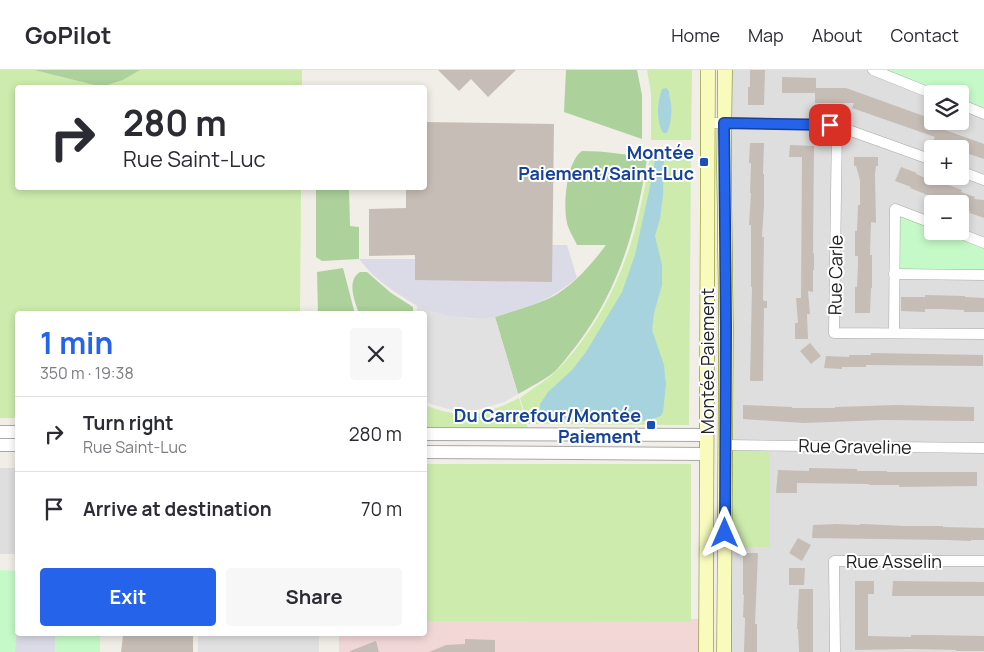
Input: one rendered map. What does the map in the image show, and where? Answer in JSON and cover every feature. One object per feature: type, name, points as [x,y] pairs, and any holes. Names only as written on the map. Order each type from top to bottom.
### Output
[{"type":"main road","name":"Montée Paiement","points":[[706,652],[708,70]]},
{"type":"main road","name":"Montée Paiement","points":[[724,652],[725,70]]},
{"type":"main road","points":[[707,435],[725,445]]},
{"type":"main road","points":[[706,454],[725,445]]},
{"type":"street","points":[[872,70],[924,90]]},
{"type":"street","points":[[969,108],[984,114]]},
{"type":"street","points":[[707,123],[822,124],[837,126],[924,157]]},
{"type":"street","name":"Rue Carle","points":[[837,126],[834,333],[984,334]]},
{"type":"street","points":[[969,174],[984,180]]},
{"type":"street","points":[[894,333],[895,209],[924,220]]},
{"type":"street","points":[[969,237],[984,243]]},
{"type":"street","points":[[894,274],[984,275]]},
{"type":"street","points":[[0,432],[15,432]]},
{"type":"street","points":[[427,434],[707,435]]},
{"type":"street","points":[[0,445],[15,446]]},
{"type":"street","name":"Rue Graveline","points":[[725,445],[984,448]]},
{"type":"street","points":[[427,452],[706,454]]},
{"type":"street","name":"Rue Asselin","points":[[834,652],[834,561],[984,561]]},
{"type":"shaded area","points":[[725,70],[873,70],[924,91],[924,130],[969,130],[969,108],[984,114],[984,243],[969,236],[969,195],[924,195],[924,220],[895,209],[924,231],[924,240],[937,240],[984,275],[984,652],[724,652],[725,547],[770,547],[725,445]]},
{"type":"shaded area","points":[[567,245],[577,278],[550,297],[535,304],[495,317],[481,319],[450,316],[417,306],[380,281],[359,259],[415,259]]},
{"type":"shaded area","points":[[417,306],[434,312],[466,318],[481,319],[495,317],[518,394],[504,402],[477,410],[448,409],[427,402],[427,311],[417,311]]},
{"type":"shaded area","points":[[0,468],[15,468],[15,554],[0,554]]},
{"type":"shaded area","points":[[427,618],[706,619],[706,652],[339,652],[339,636],[427,636]]},
{"type":"shaded area","points":[[16,636],[55,636],[55,652],[15,652]]},
{"type":"shaded area","points":[[198,636],[319,636],[319,652],[198,652]]},
{"type":"green space","points":[[0,70],[34,70],[94,85],[15,85],[15,190],[301,190],[300,311],[15,311],[15,418],[0,418]]},
{"type":"green space","points":[[34,70],[140,70],[123,80],[108,85],[94,85]]},
{"type":"green space","points":[[140,70],[302,70],[302,85],[108,85],[123,80]]},
{"type":"green space","points":[[566,70],[637,70],[642,95],[642,139],[564,112]]},
{"type":"green space","points":[[647,70],[692,70],[691,140],[651,140],[651,93]]},
{"type":"green space","points":[[873,70],[984,70],[984,114],[969,108],[969,85],[924,85],[924,90]]},
{"type":"green space","points":[[651,149],[691,149],[689,425],[528,424],[520,398],[553,374],[572,354],[599,316],[620,274],[635,231]]},
{"type":"green space","points":[[582,151],[615,153],[647,159],[643,185],[631,234],[615,280],[591,324],[576,346],[554,372],[518,394],[495,317],[536,304],[566,288],[581,275],[606,245],[577,245],[567,223],[565,206],[569,174],[572,164]]},
{"type":"green space","points":[[316,190],[349,190],[350,226],[359,227],[359,259],[322,261],[316,257]]},
{"type":"green space","points":[[895,209],[924,220],[924,240],[969,240],[969,237],[984,243],[984,275],[894,274]]},
{"type":"green space","points":[[343,268],[354,311],[318,311],[317,272]]},
{"type":"green space","points":[[360,272],[367,272],[391,293],[413,307],[413,311],[358,311],[352,286]]},
{"type":"green space","points":[[519,398],[530,435],[427,434],[427,406],[451,413],[473,414],[495,409]]},
{"type":"green space","points":[[725,445],[770,445],[770,547],[725,547]]},
{"type":"green space","points":[[427,464],[691,464],[691,622],[427,621]]},
{"type":"green space","points":[[0,570],[15,571],[15,636],[100,636],[100,652],[0,652]]},
{"type":"water","points":[[666,88],[669,91],[671,115],[667,133],[663,133],[659,123],[658,105],[662,89]]},
{"type":"water","points":[[657,154],[662,154],[664,158],[663,195],[660,219],[655,236],[662,265],[662,285],[654,313],[652,330],[664,365],[666,384],[663,412],[661,416],[647,421],[589,417],[560,419],[547,417],[542,413],[540,404],[548,392],[572,370],[586,352],[622,292],[635,255]]},
{"type":"building","points":[[438,70],[516,70],[488,97],[471,79],[459,91]]},
{"type":"building","points":[[750,70],[765,70],[764,105],[748,105]]},
{"type":"building","points":[[782,77],[816,78],[816,88],[846,88],[924,116],[924,130],[945,130],[984,144],[984,159],[969,154],[969,140],[934,140],[935,137],[852,108],[854,103],[815,103],[815,93],[782,93]]},
{"type":"building","points":[[427,122],[554,124],[552,282],[415,280],[415,255],[369,256],[369,209],[406,208],[406,190],[427,190]]},
{"type":"building","points":[[750,143],[764,143],[763,299],[767,301],[767,308],[764,308],[763,381],[750,381],[752,287],[751,225],[749,225],[751,193]]},
{"type":"building","points":[[790,145],[814,146],[814,270],[813,292],[808,291],[810,314],[807,314],[808,339],[795,339],[795,323],[798,323],[796,298],[801,298],[802,157],[789,157]]},
{"type":"building","points":[[854,157],[878,157],[878,166],[876,166],[875,174],[876,223],[871,222],[872,288],[870,313],[855,313],[858,256],[855,256],[855,231],[857,231],[858,205],[860,205],[860,180],[856,166],[854,166]]},
{"type":"building","points":[[901,167],[924,177],[924,185],[949,185],[962,190],[961,192],[975,197],[974,199],[984,200],[984,218],[970,213],[969,195],[928,195],[895,181]]},
{"type":"building","points":[[925,295],[984,298],[984,312],[941,309],[925,309],[925,312],[901,311],[901,297],[925,297]]},
{"type":"building","points":[[810,343],[821,356],[811,364],[800,351]]},
{"type":"building","points":[[871,353],[983,355],[983,366],[866,365],[866,367],[842,367],[842,369],[824,368],[826,356],[849,357],[849,355],[871,355]]},
{"type":"building","points":[[743,405],[792,408],[896,405],[974,407],[974,421],[883,420],[804,423],[743,419]]},
{"type":"building","points":[[809,468],[887,472],[977,472],[977,486],[899,487],[899,485],[797,483],[797,493],[776,493],[778,470],[809,471]]},
{"type":"building","points":[[813,525],[984,528],[984,540],[812,538]]},
{"type":"building","points":[[798,538],[811,545],[802,561],[789,553]]},
{"type":"building","points":[[743,553],[758,553],[755,624],[757,624],[757,652],[744,652]]},
{"type":"building","points":[[789,568],[805,568],[804,585],[789,585]]},
{"type":"building","points":[[855,581],[874,581],[874,594],[868,594],[868,636],[984,636],[984,651],[855,650]]},
{"type":"building","points":[[893,581],[984,582],[984,596],[892,596]]},
{"type":"building","points":[[799,589],[813,589],[813,652],[799,652],[797,629]]},
{"type":"building","points":[[123,636],[193,636],[193,652],[121,652]]},
{"type":"building","points":[[465,639],[495,640],[495,652],[429,652],[446,645],[465,644]]},
{"type":"building","points":[[376,641],[379,652],[350,652],[350,651]]},
{"type":"place","name":"Montée Paiement/Saint-Luc","points":[[704,162]]},
{"type":"place","name":"Du Carrefour/Montée Paiement","points":[[651,425]]},
{"type":"route","points":[[725,533],[724,123],[830,125]]}]
